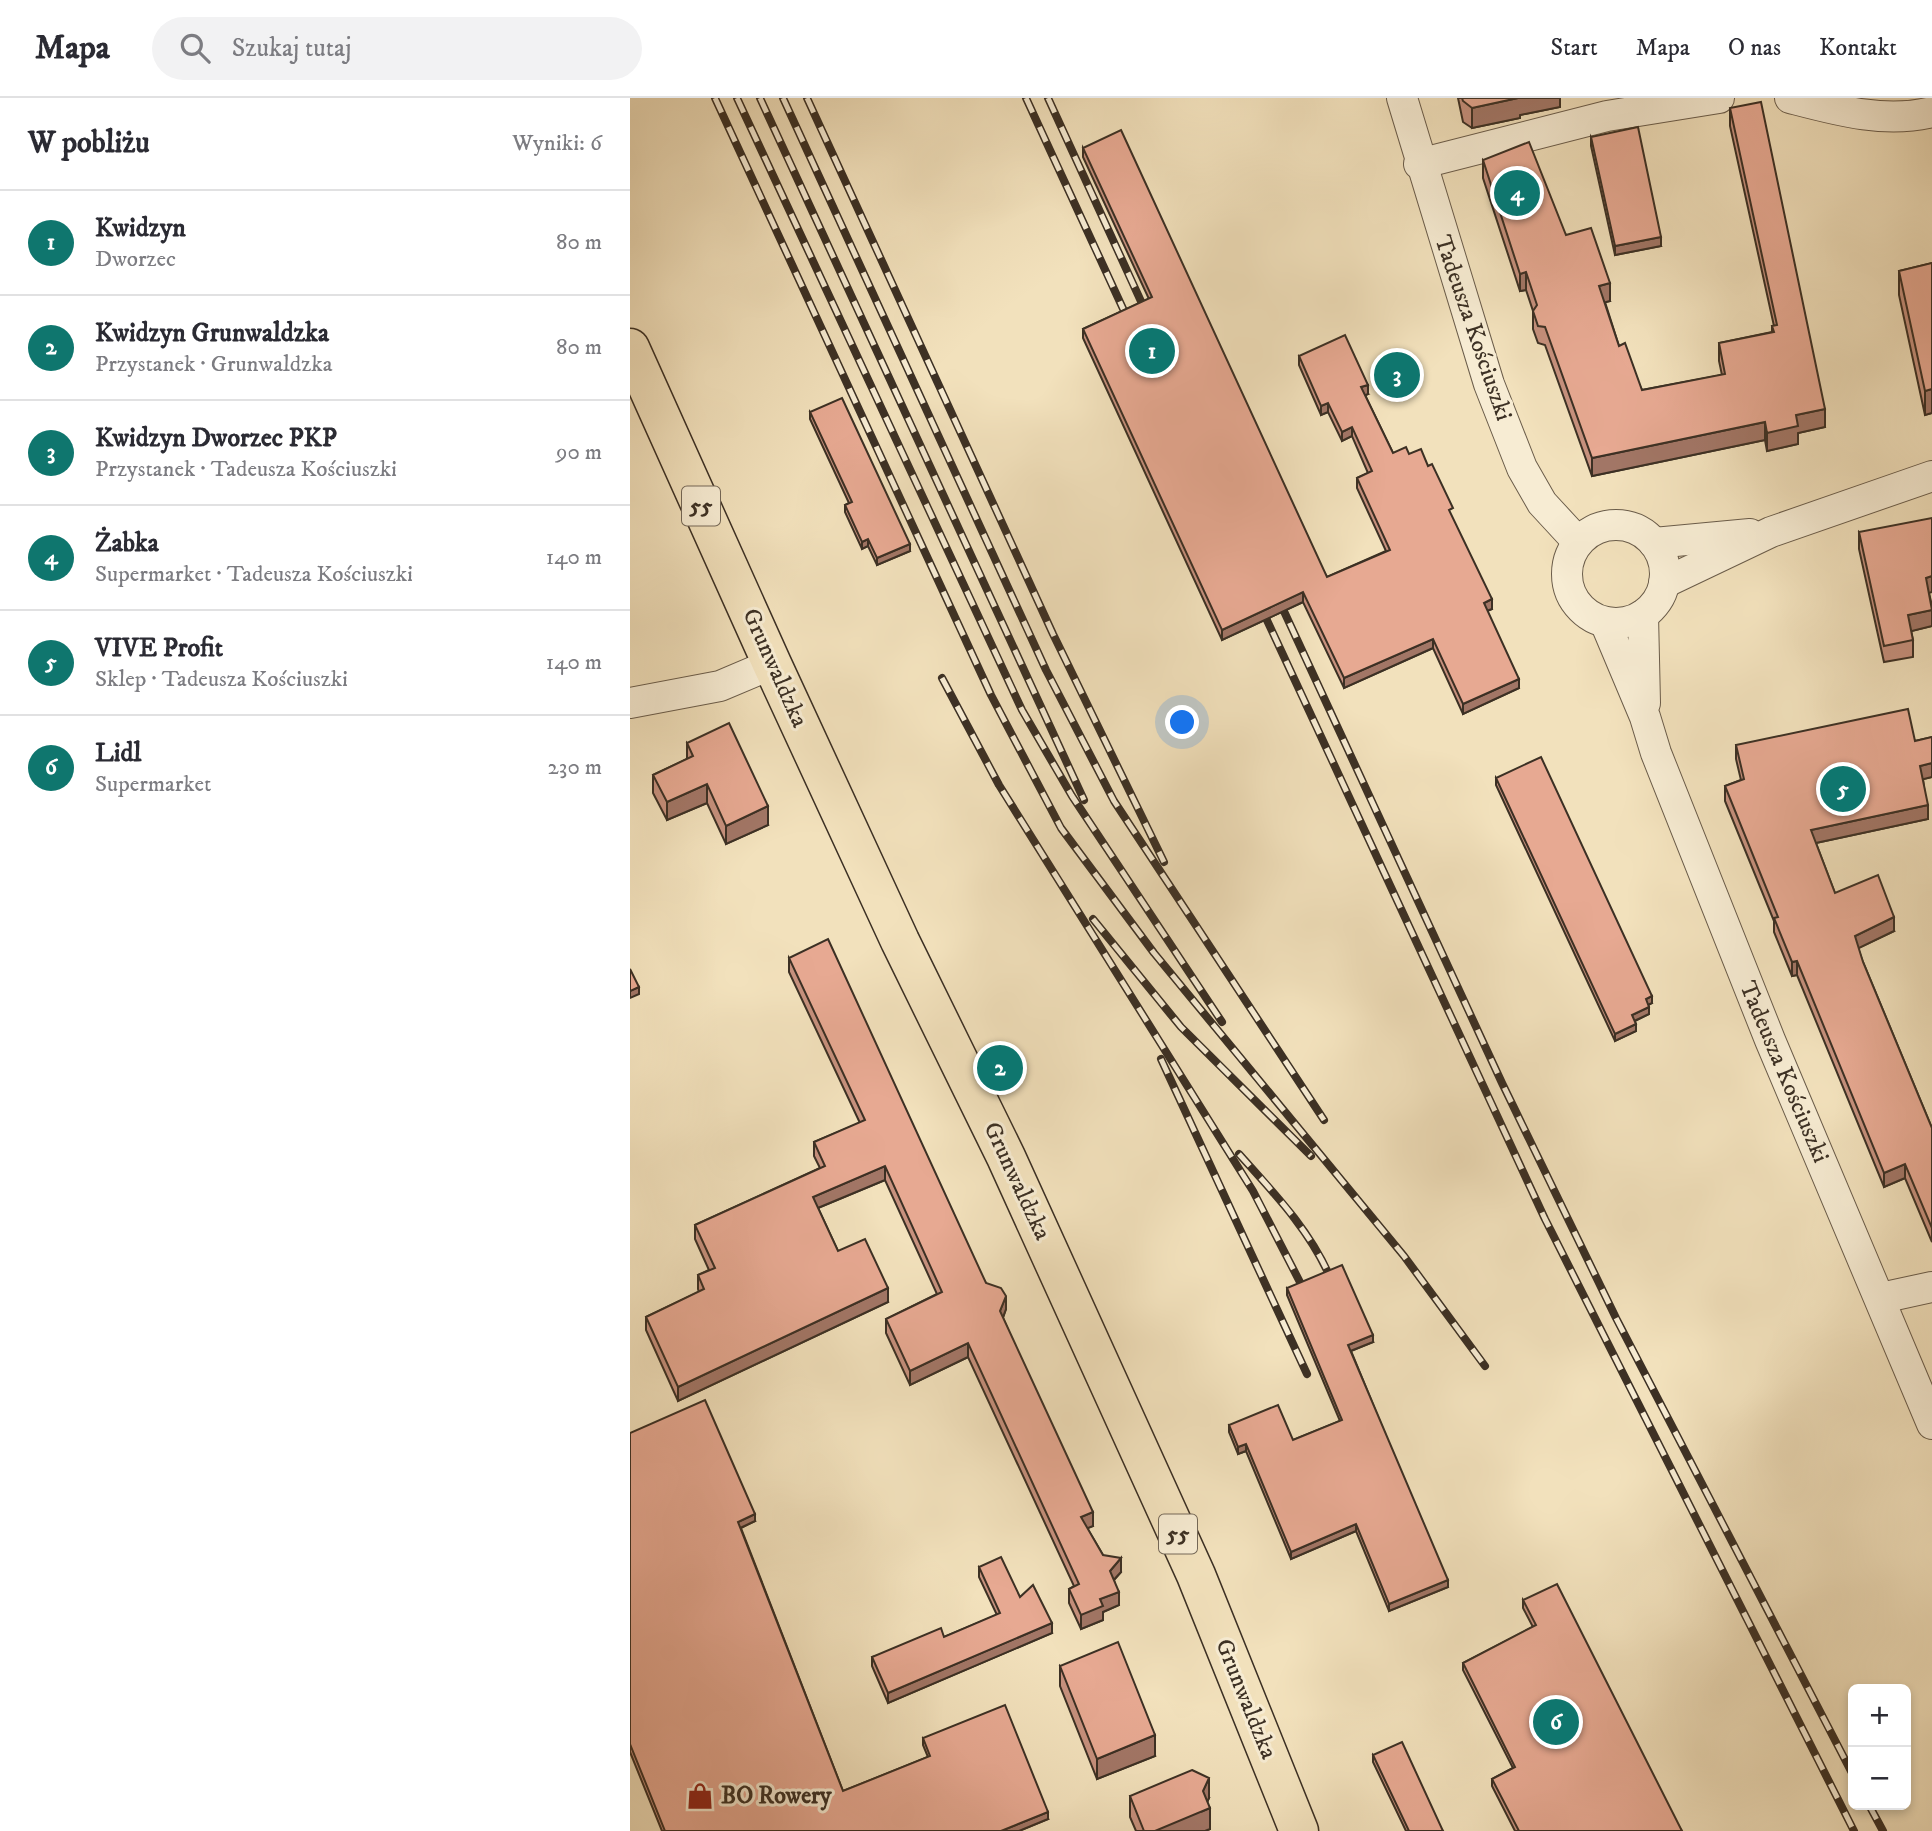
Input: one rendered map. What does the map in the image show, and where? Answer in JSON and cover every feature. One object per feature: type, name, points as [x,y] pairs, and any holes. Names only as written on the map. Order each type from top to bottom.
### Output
[{"type":"main road","name":"Grunwaldzka","points":[[630,348],[900,941],[1006,1157],[1191,1562],[1299,1831]]},
{"type":"street","name":"Tadeusza Kościuszki","points":[[1402,98],[1419,164],[1489,384],[1522,468],[1542,503],[1578,542]]},
{"type":"street","points":[[1419,164],[1607,116],[1719,98]]},
{"type":"street","points":[[1790,98],[1846,112],[1888,117],[1932,112]]},
{"type":"street","points":[[1664,583],[1771,532],[1932,477]]},
{"type":"street","points":[[1617,525],[1637,530],[1654,543],[1663,562],[1664,583],[1657,601],[1643,615],[1625,622],[1605,622],[1586,614],[1573,598],[1566,579],[1568,559],[1578,542],[1595,529],[1617,525]]},
{"type":"street","points":[[1654,543],[1771,532]]},
{"type":"street","name":"Tadeusza Kościuszki","points":[[1643,615],[1645,718]]},
{"type":"street","name":"Tadeusza Kościuszki","points":[[1605,622],[1770,1040],[1932,1424]]},
{"type":"street","points":[[630,703],[720,687],[772,664]]},
{"type":"street","points":[[1881,1298],[1932,1287]]},
{"type":"building","points":[[1462,98],[1518,98],[1472,108]]},
{"type":"building","points":[[1761,102],[1825,409],[1796,415],[1798,426],[1767,433],[1765,422],[1592,458],[1545,327],[1538,326],[1533,311],[1537,305],[1526,272],[1520,274],[1483,160],[1529,142],[1566,235],[1591,228],[1610,283],[1599,286],[1619,346],[1625,343],[1642,390],[1725,374],[1719,343],[1774,332],[1772,326],[1777,325],[1730,108]]},
{"type":"building","points":[[1638,127],[1661,237],[1615,246],[1591,137]]},
{"type":"building","points":[[1121,130],[1327,577],[1390,550],[1357,478],[1372,471],[1352,427],[1342,432],[1328,403],[1321,406],[1299,356],[1345,335],[1368,385],[1361,387],[1393,453],[1406,447],[1409,454],[1421,449],[1428,466],[1432,464],[1453,508],[1449,510],[1492,599],[1484,603],[1519,679],[1463,704],[1433,639],[1344,678],[1303,592],[1222,630],[1083,329],[1152,297],[1083,148]]},
{"type":"building","points":[[1932,263],[1932,389],[1925,391],[1899,271]]},
{"type":"building","points":[[842,398],[910,544],[877,558],[868,539],[862,542],[845,505],[852,502],[810,412]]},
{"type":"building","points":[[1932,518],[1932,576],[1926,578],[1932,610],[1908,615],[1913,640],[1884,646],[1859,532]]},
{"type":"building","points":[[1908,709],[1915,741],[1932,737],[1932,763],[1920,766],[1928,805],[1811,830],[1835,893],[1878,875],[1894,917],[1855,936],[1863,962],[1932,1128],[1932,1228],[1905,1164],[1884,1173],[1797,961],[1792,962],[1774,918],[1778,917],[1725,786],[1744,779],[1736,745]]},
{"type":"building","points":[[729,723],[768,806],[726,826],[707,784],[667,802],[653,775],[693,756],[687,743]]},
{"type":"building","points":[[1541,757],[1652,996],[1646,999],[1649,1007],[1632,1015],[1636,1024],[1615,1034],[1496,778]]},
{"type":"building","points":[[828,939],[986,1283],[1001,1288],[1006,1296],[1000,1311],[1093,1512],[1081,1517],[1103,1555],[1121,1558],[1110,1571],[1119,1592],[1100,1599],[1103,1606],[1081,1615],[1069,1589],[1079,1584],[968,1343],[910,1371],[886,1319],[942,1292],[885,1166],[813,1197],[838,1251],[865,1239],[888,1288],[678,1387],[646,1317],[704,1289],[698,1275],[715,1268],[695,1225],[825,1166],[814,1142],[865,1120],[789,958]]},
{"type":"building","points":[[630,969],[639,987],[630,991]]},
{"type":"building","points":[[1342,1265],[1373,1335],[1348,1345],[1448,1580],[1389,1604],[1356,1524],[1291,1552],[1246,1444],[1238,1447],[1229,1425],[1278,1405],[1293,1440],[1342,1420],[1287,1288]]},
{"type":"building","points":[[705,1400],[755,1514],[738,1522],[843,1791],[930,1756],[923,1738],[1005,1705],[1048,1812],[1001,1831],[665,1831],[630,1744],[630,1433]]},
{"type":"building","points":[[1001,1557],[1020,1597],[1033,1585],[1052,1623],[888,1693],[872,1657],[941,1628],[944,1637],[1000,1613],[979,1567]]},
{"type":"building","points":[[1557,1584],[1682,1831],[1519,1831],[1492,1779],[1515,1767],[1463,1663],[1536,1625],[1523,1600]]},
{"type":"building","points":[[1118,1642],[1155,1735],[1097,1759],[1060,1666]]},
{"type":"building","points":[[1402,1742],[1443,1831],[1409,1831],[1373,1755]]},
{"type":"building","points":[[1192,1770],[1209,1778],[1203,1791],[1210,1808],[1155,1831],[1144,1831],[1130,1796]]},
{"type":"railway","points":[[715,98],[991,695],[1061,828],[1154,953],[1404,1256],[1485,1366]]},
{"type":"railway","points":[[737,98],[1022,710],[1072,796],[1222,1022]]},
{"type":"railway","points":[[760,98],[1084,800]]},
{"type":"railway","points":[[783,98],[1046,670],[1114,801],[1324,1120]]},
{"type":"railway","points":[[807,98],[1053,634],[1164,862]]},
{"type":"railway","points":[[1026,98],[1131,326]]},
{"type":"railway","points":[[1048,98],[1150,321]]},
{"type":"railway","points":[[1276,594],[1502,1083],[1616,1318],[1848,1765]]},
{"type":"railway","points":[[1259,603],[1545,1219],[1854,1831]]},
{"type":"railway","points":[[942,678],[999,785],[1253,1191],[1303,1288]]},
{"type":"railway","points":[[1093,919],[1181,1027],[1311,1156]]},
{"type":"railway","points":[[1161,1059],[1307,1374]]},
{"type":"railway","points":[[1239,1154],[1301,1227],[1330,1277]]},
{"type":"railway","points":[[1872,1810],[1883,1831]]},
{"type":"place","name":"Żabka","points":[[1517,193]]},
{"type":"place","name":"Kwidzyn","points":[[1152,351]]},
{"type":"place","name":"Kwidzyn Dworzec PKP","points":[[1397,375]]},
{"type":"place","name":"VIVE Profit","points":[[1843,789]]},
{"type":"place","name":"Kwidzyn Grunwaldzka","points":[[1000,1068]]},
{"type":"place","name":"Lidl","points":[[1556,1722]]},
{"type":"place","name":"BO Rowery","points":[[700,1796]]}]
